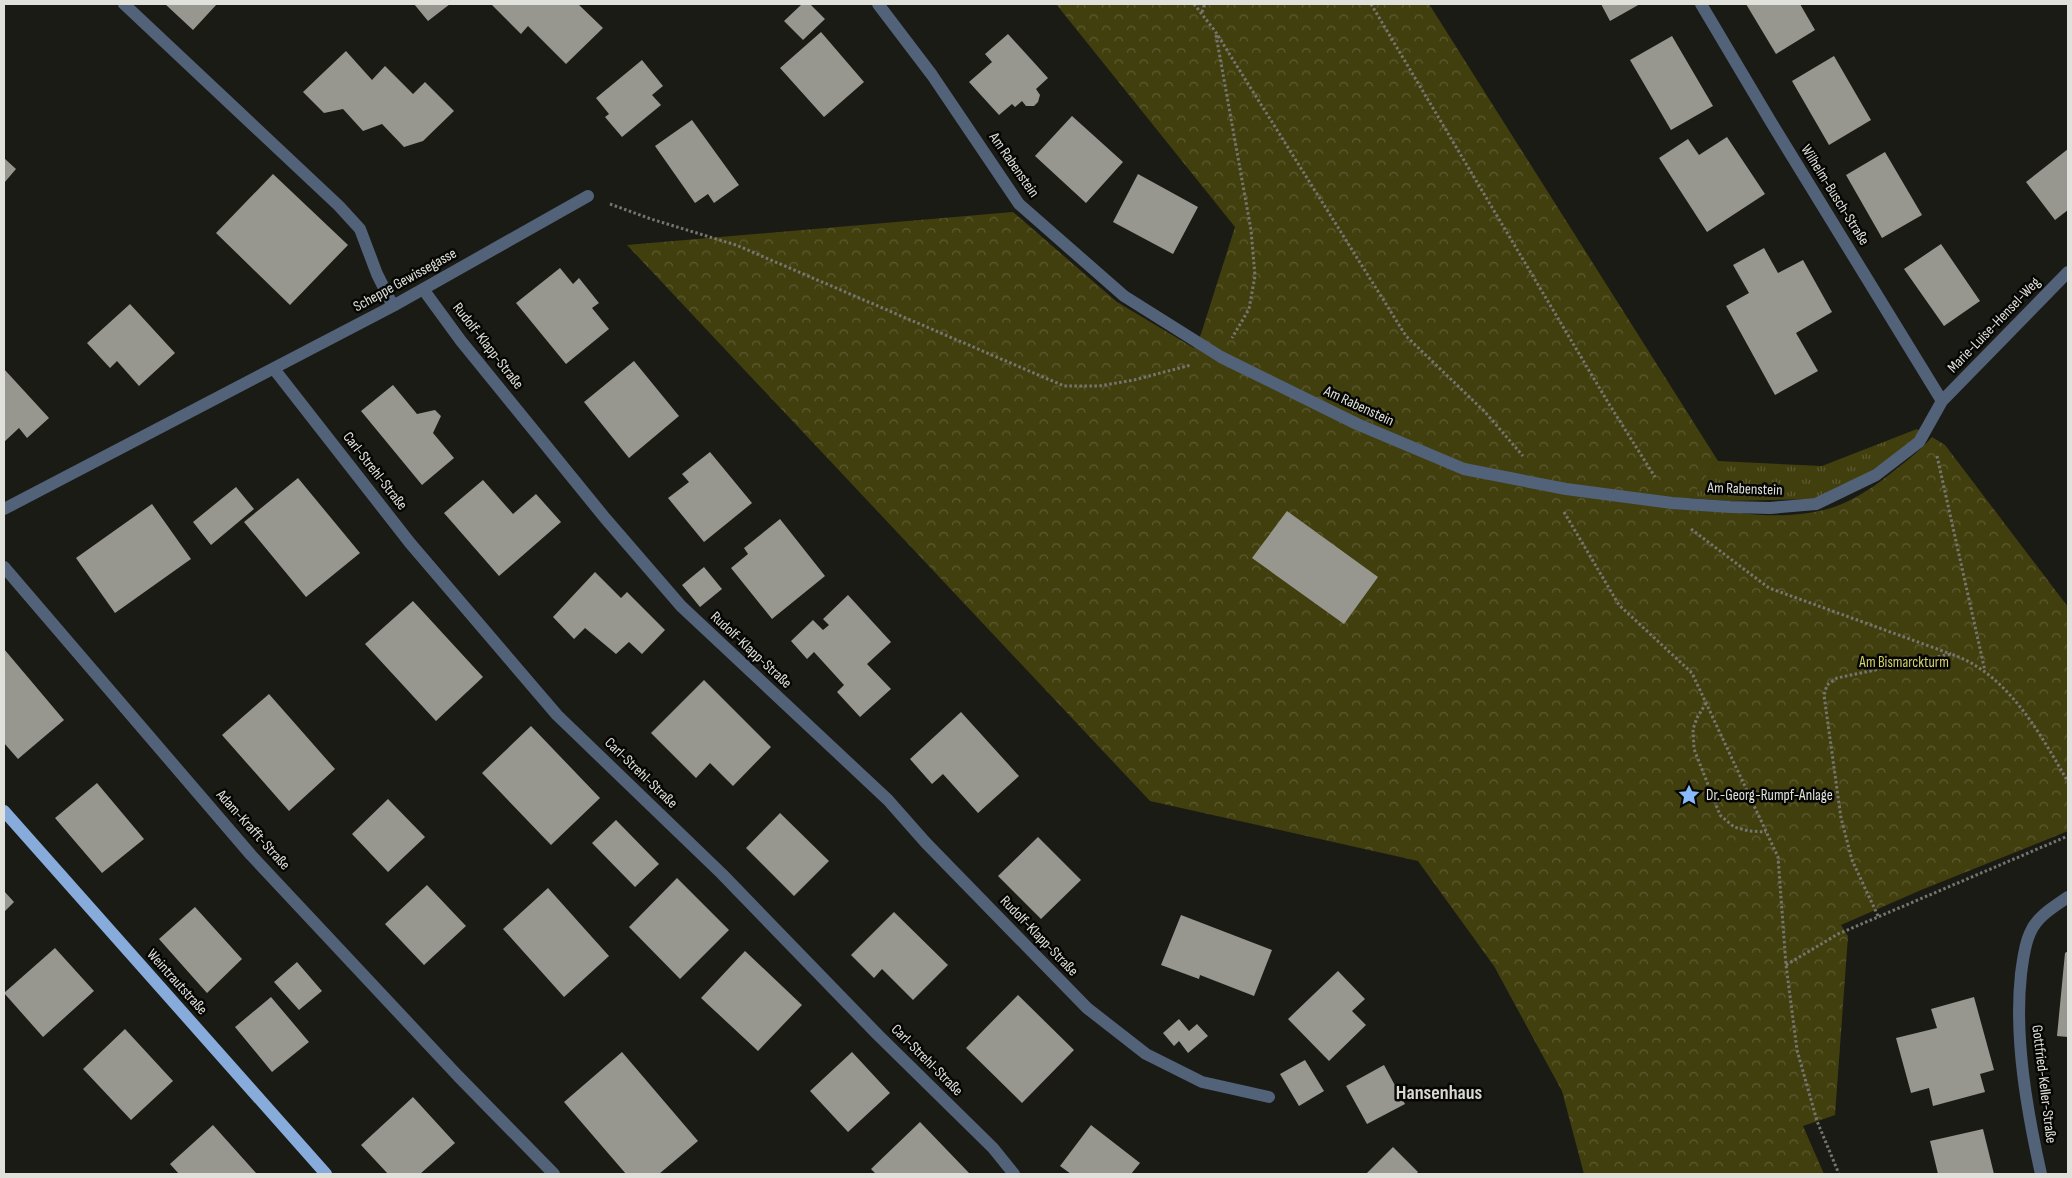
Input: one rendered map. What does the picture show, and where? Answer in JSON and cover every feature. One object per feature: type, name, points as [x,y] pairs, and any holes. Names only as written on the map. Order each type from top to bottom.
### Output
[{"type":"main road","name":"Weintrautstraße","points":[[4,811],[326,1174]]},
{"type":"street","points":[[124,4],[339,206],[360,229],[377,274],[393,306]]},
{"type":"street","name":"Am Rabenstein","points":[[878,4],[932,75],[1019,204],[1124,296],[1221,357],[1357,424],[1464,469],[1566,490],[1672,503],[1730,508],[1770,508],[1816,504],[1876,475],[1919,442],[1942,401]]},
{"type":"street","name":"Wilhelm-Busch-Straße","points":[[1701,4],[1942,401]]},
{"type":"street","name":"Scheppe Gewissegasse","points":[[4,509],[393,306],[588,196]]},
{"type":"street","name":"Marie-Luise-Hensel-Weg","points":[[1942,401],[2068,272]]},
{"type":"street","name":"Rudolf-Klapp-Straße","points":[[423,288],[461,341],[605,518],[681,606],[888,800],[926,843],[1087,1008],[1146,1054],[1202,1082],[1269,1097]]},
{"type":"street","name":"Carl-Strehl-Straße","points":[[274,369],[410,543],[557,715],[722,874],[878,1035],[993,1148],[1014,1174]]},
{"type":"street","name":"Adam-Krafft-Straße","points":[[4,567],[251,855],[487,1106],[554,1174]]},
{"type":"street","name":"Gottfried-Keller-Straße","points":[[2040,1174],[2019,1040],[2019,994],[2024,949],[2030,932],[2041,917],[2068,897]]},
{"type":"path","points":[[1194,4],[1215,31],[1406,336],[1485,412],[1548,485],[1619,604],[1692,673],[1778,857],[1786,965],[1797,1050],[1817,1121],[1839,1174]]},
{"type":"path","points":[[1201,13],[1205,4]]},
{"type":"path","points":[[1371,4],[1604,395],[1672,503],[1679,520],[1769,588],[1965,659],[1985,671],[2016,702],[2047,746],[2068,782]]},
{"type":"path","points":[[1215,31],[1251,230],[1255,276],[1249,310],[1221,357]]},
{"type":"path","points":[[588,196],[650,219],[736,245],[1064,386],[1099,386],[1174,370]]},
{"type":"path","points":[[1936,454],[1985,671]]},
{"type":"path","points":[[1878,916],[1852,860],[1841,818],[1824,696],[1827,685],[1837,678],[1951,654]]},
{"type":"path","points":[[1706,703],[1693,729],[1694,749],[1720,815],[1734,827],[1748,831],[1766,832]]},
{"type":"path","points":[[1786,965],[1838,934],[2068,836]]},
{"type":"green space","name":"Am Bismarckturm","points":[[1056,4],[1429,4],[1718,461],[1685,505],[1761,515],[1800,514],[1819,511],[1845,503],[1868,490],[1910,458],[1932,437],[1945,445],[2068,607],[2068,831],[1921,890],[1841,925],[1848,936],[1835,1115],[1803,1126],[1824,1174],[1584,1174],[1562,1091],[1494,966],[1418,861],[1150,801],[627,245],[1013,212],[1117,302],[1194,348],[1201,334],[1235,227]]},
{"type":"green space","points":[[1917,429],[1922,432],[1913,443],[1871,471],[1815,499],[1729,501],[1690,498],[1718,461],[1822,466]]},
{"type":"building","points":[[165,4],[217,4],[193,30]]},
{"type":"building","points":[[414,4],[450,4],[428,21]]},
{"type":"building","points":[[491,4],[578,4],[603,28],[566,64],[528,26],[521,34]]},
{"type":"building","points":[[802,4],[810,4],[825,19],[803,40],[784,21]]},
{"type":"building","points":[[1601,4],[1640,4],[1610,21]]},
{"type":"building","points":[[1746,4],[1800,4],[1815,30],[1776,54]]},
{"type":"building","points":[[821,32],[864,82],[824,117],[780,68]]},
{"type":"building","points":[[1008,34],[1048,78],[1036,89],[1040,95],[1038,102],[1034,106],[1026,106],[1022,101],[1015,107],[1012,104],[999,115],[969,82],[992,62],[985,54]]},
{"type":"building","points":[[1672,36],[1713,106],[1671,130],[1630,60]]},
{"type":"building","points":[[346,51],[372,80],[385,66],[413,94],[425,82],[454,111],[423,141],[404,147],[382,124],[363,131],[343,109],[324,113],[303,92]]},
{"type":"building","points":[[1834,56],[1871,120],[1829,145],[1792,81]]},
{"type":"building","points":[[642,60],[663,86],[652,95],[661,105],[622,137],[605,117],[609,114],[596,98]]},
{"type":"building","points":[[1072,116],[1123,162],[1086,203],[1035,156]]},
{"type":"building","points":[[692,120],[739,185],[714,203],[708,194],[695,203],[655,146]]},
{"type":"building","points":[[1727,137],[1765,194],[1707,232],[1659,158],[1688,139],[1699,155]]},
{"type":"building","points":[[2068,149],[2068,210],[2055,220],[2026,182]]},
{"type":"building","points":[[1885,152],[1922,215],[1882,238],[1846,175]]},
{"type":"building","points":[[4,158],[16,169],[4,183]]},
{"type":"building","points":[[273,174],[348,245],[290,305],[216,233]]},
{"type":"building","points":[[1138,174],[1198,207],[1173,254],[1113,222]]},
{"type":"building","points":[[1941,244],[1980,301],[1944,326],[1904,269]]},
{"type":"building","points":[[1764,248],[1778,273],[1803,260],[1832,312],[1796,333],[1818,371],[1775,395],[1726,306],[1749,293],[1733,265]]},
{"type":"building","points":[[560,268],[573,284],[579,278],[599,303],[592,308],[609,329],[566,364],[516,303]]},
{"type":"building","points":[[130,304],[175,353],[139,386],[117,361],[110,368],[87,343]]},
{"type":"building","points":[[634,361],[679,416],[629,458],[584,402]]},
{"type":"building","points":[[4,369],[49,418],[27,438],[19,428],[4,442]]},
{"type":"building","points":[[393,385],[417,414],[435,410],[441,416],[433,433],[454,458],[422,485],[361,411]]},
{"type":"building","points":[[710,452],[752,503],[704,542],[668,498],[689,482],[682,474]]},
{"type":"building","points":[[298,478],[360,553],[306,597],[244,522]]},
{"type":"building","points":[[483,480],[513,514],[536,494],[561,522],[499,576],[444,513]]},
{"type":"building","points":[[236,487],[254,509],[211,545],[193,522]]},
{"type":"building","points":[[152,504],[191,559],[115,613],[76,558]]},
{"type":"building","points":[[1287,511],[1378,577],[1344,624],[1252,558]]},
{"type":"building","points":[[780,519],[825,576],[772,619],[731,568],[748,554],[744,548]]},
{"type":"building","points":[[704,567],[722,589],[700,607],[682,585]]},
{"type":"building","points":[[595,572],[621,598],[627,592],[665,630],[642,654],[629,642],[616,654],[585,628],[574,639],[553,617]]},
{"type":"building","points":[[848,595],[891,642],[867,664],[891,689],[860,717],[837,692],[844,685],[814,652],[807,659],[791,641],[813,620],[823,630],[829,625],[823,619]]},
{"type":"building","points":[[413,601],[483,677],[436,721],[365,644]]},
{"type":"building","points":[[4,649],[64,720],[18,759],[4,743]]},
{"type":"building","points":[[704,680],[771,747],[733,786],[710,763],[696,778],[651,733]]},
{"type":"building","points":[[269,694],[335,769],[289,811],[222,735]]},
{"type":"building","points":[[961,712],[1019,776],[978,813],[943,774],[932,784],[910,759]]},
{"type":"building","points":[[531,726],[600,798],[551,845],[482,773]]},
{"type":"building","points":[[97,783],[144,839],[102,873],[55,818]]},
{"type":"building","points":[[388,799],[425,837],[388,872],[352,834]]},
{"type":"building","points":[[780,813],[829,861],[794,896],[746,848]]},
{"type":"building","points":[[616,820],[659,864],[635,887],[592,843]]},
{"type":"building","points":[[1038,837],[1081,880],[1041,919],[998,876]]},
{"type":"building","points":[[677,878],[729,930],[680,979],[629,927]]},
{"type":"building","points":[[427,885],[466,926],[424,965],[385,924]]},
{"type":"building","points":[[548,888],[609,956],[564,997],[503,929]]},
{"type":"building","points":[[4,891],[14,902],[4,912]]},
{"type":"building","points":[[195,907],[242,959],[207,993],[159,939]]},
{"type":"building","points":[[894,912],[948,965],[913,1000],[882,969],[874,978],[851,955]]},
{"type":"building","points":[[1181,915],[1272,950],[1254,996],[1200,975],[1199,979],[1161,965]]},
{"type":"building","points":[[55,948],[94,991],[43,1037],[4,993]]},
{"type":"building","points":[[745,951],[802,1005],[758,1051],[701,998]]},
{"type":"building","points":[[2068,951],[2068,1037],[2057,1036],[2065,953]]},
{"type":"building","points":[[297,962],[322,991],[299,1010],[274,982]]},
{"type":"building","points":[[1338,971],[1365,999],[1352,1011],[1366,1025],[1329,1061],[1288,1019]]},
{"type":"building","points":[[1018,995],[1074,1050],[1022,1103],[966,1048]]},
{"type":"building","points":[[271,997],[309,1042],[272,1072],[235,1027]]},
{"type":"building","points":[[1974,997],[1994,1070],[1980,1074],[1985,1092],[1933,1106],[1929,1088],[1911,1093],[1896,1038],[1937,1028],[1931,1009]]},
{"type":"building","points":[[1179,1019],[1189,1031],[1197,1024],[1208,1036],[1188,1053],[1179,1041],[1174,1046],[1163,1033]]},
{"type":"building","points":[[125,1029],[173,1081],[131,1120],[83,1069]]},
{"type":"building","points":[[622,1052],[698,1141],[659,1174],[626,1174],[564,1102]]},
{"type":"building","points":[[852,1052],[890,1093],[848,1132],[810,1091]]},
{"type":"building","points":[[1305,1060],[1324,1091],[1299,1106],[1280,1074]]},
{"type":"building","points":[[1384,1065],[1405,1104],[1367,1124],[1346,1086]]},
{"type":"building","points":[[413,1097],[455,1143],[420,1174],[388,1174],[361,1145]]},
{"type":"building","points":[[920,1122],[970,1174],[876,1174],[871,1169]]},
{"type":"building","points":[[213,1125],[255,1174],[179,1174],[170,1164]]},
{"type":"building","points":[[1091,1125],[1140,1163],[1131,1174],[1071,1174],[1060,1166]]},
{"type":"building","points":[[1983,1129],[1994,1174],[1938,1174],[1930,1141]]},
{"type":"building","points":[[1393,1147],[1418,1172],[1416,1174],[1366,1174]]},
{"type":"place","name":"Dr.-Georg-Rumpf-Anlage","points":[[1689,795]]},
{"type":"district","name":"Hansenhaus","points":[[1439,1093]]}]
